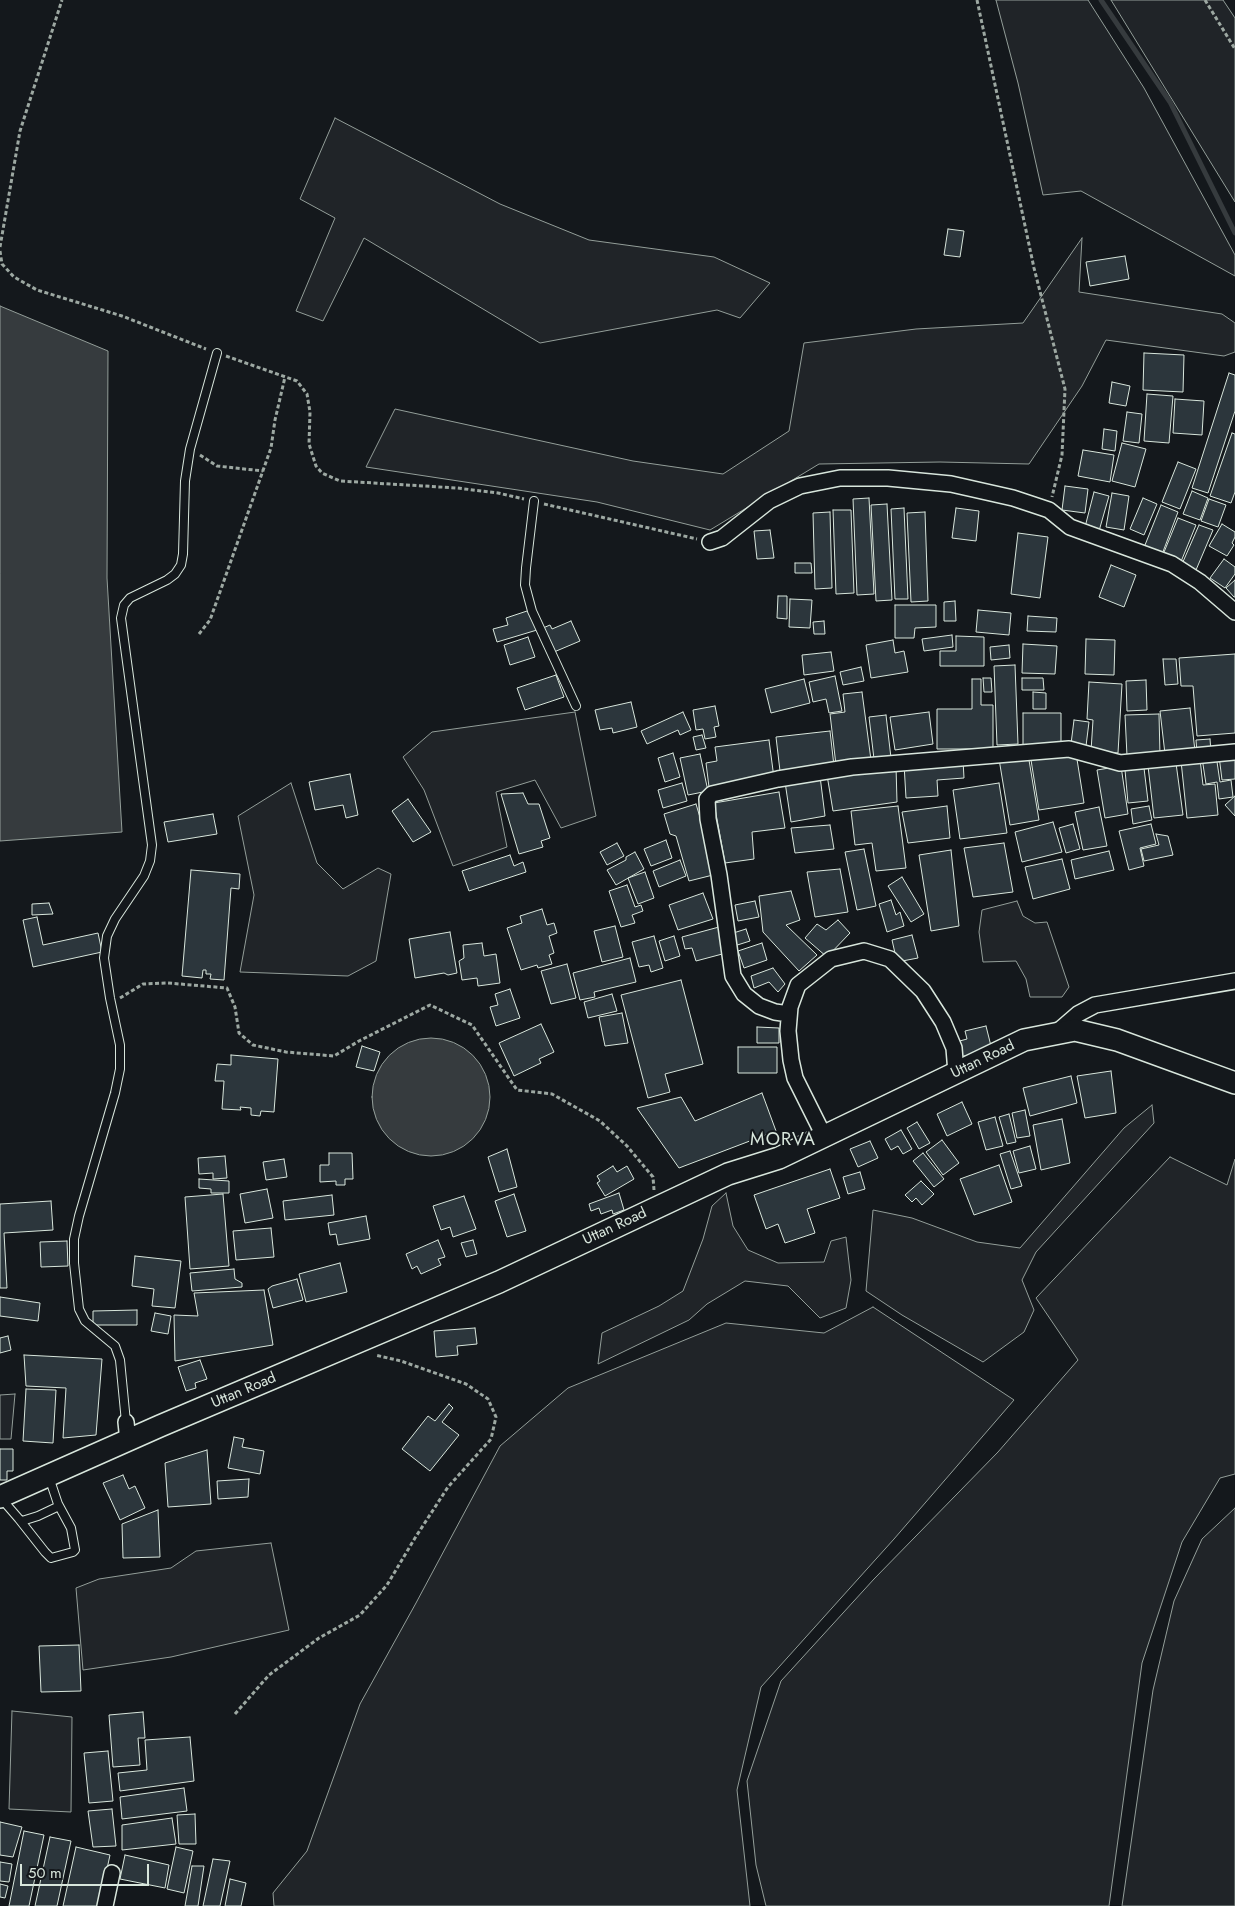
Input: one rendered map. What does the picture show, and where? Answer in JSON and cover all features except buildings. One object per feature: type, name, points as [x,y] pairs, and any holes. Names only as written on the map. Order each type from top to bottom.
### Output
[{"type":"main road","name":"Uttan Road","points":[[0,1497],[48,1476],[126,1431],[499,1282],[728,1174],[779,1158],[1024,1040],[1074,1030],[1118,1040],[1235,1083]]},
{"type":"street","points":[[710,542],[722,538],[769,501],[800,486],[840,478],[888,478],[950,484],[1013,498],[1049,510],[1070,527],[1172,564],[1200,582],[1235,612]]},
{"type":"street","points":[[789,1014],[774,1012],[759,1006],[744,994],[732,976],[719,875],[708,819],[707,799],[712,794],[778,779],[852,767],[1069,749],[1120,763],[1235,752]]},
{"type":"street","points":[[824,1136],[795,1078],[789,1040],[789,1014],[798,985],[831,959],[864,951],[890,959],[923,990],[943,1022],[954,1048],[956,1073]]},
{"type":"street","points":[[1055,1034],[1078,1014],[1095,1005],[1235,981]]},
{"type":"street","points":[[104,1906],[112,1873]]},
{"type":"lane","points":[[126,1431],[120,1360],[115,1346],[85,1321],[79,1309],[74,1263],[74,1239],[79,1216],[115,1093],[120,1069],[120,1045],[104,958],[107,936],[144,876],[150,860],[152,845],[121,618],[124,605],[130,598],[167,580],[175,574],[181,565],[185,481],[190,449],[217,353]]},
{"type":"lane","points":[[534,501],[525,585],[532,611],[576,706]]},
{"type":"lane","points":[[0,1497],[51,1558],[73,1552],[75,1550],[71,1528],[58,1504],[58,1499],[48,1476]]},
{"type":"lane","points":[[19,1519],[38,1516],[57,1507],[58,1504]]},
{"type":"path","points":[[62,0],[20,131],[0,249],[2,264],[14,277],[37,290],[122,316],[217,353],[297,381],[307,394],[310,412],[309,444],[316,466],[322,473],[340,481],[457,488],[498,493],[710,542]]},
{"type":"path","points":[[977,0],[1034,268],[1065,389],[1062,455],[1049,510]]},
{"type":"path","points":[[1205,0],[1235,49]]},
{"type":"path","points":[[199,634],[210,620],[271,448],[285,377]]},
{"type":"path","points":[[190,449],[217,466],[263,471]]},
{"type":"path","points":[[112,1004],[143,984],[168,983],[227,988],[235,1007],[239,1033],[253,1045],[286,1052],[334,1056],[359,1041],[430,1005],[472,1025],[516,1090],[552,1094],[600,1121],[627,1146],[653,1177],[656,1208]]},
{"type":"path","points":[[235,1714],[269,1675],[319,1638],[360,1615],[388,1585],[415,1538],[448,1487],[491,1440],[496,1417],[488,1399],[466,1384],[373,1354]]},
{"type":"shaded area","points":[[996,0],[1088,0],[1144,88],[1235,255],[1235,276],[1081,191],[1043,195],[1018,83]]},
{"type":"shaded area","points":[[1111,0],[1223,0],[1235,18],[1235,202]]},
{"type":"shaded area","points":[[335,118],[500,204],[589,240],[714,257],[770,283],[740,318],[717,310],[540,343],[364,238],[323,321],[296,311],[335,218],[300,199]]},
{"type":"shaded area","points":[[1082,238],[1079,292],[1222,314],[1235,323],[1235,352],[1224,356],[1106,340],[1082,386],[1029,464],[940,462],[819,464],[710,530],[597,502],[366,467],[395,409],[633,461],[723,474],[789,431],[804,343],[916,329],[1023,323]]},
{"type":"shaded area","points":[[0,306],[108,351],[107,578],[122,832],[0,841]]},
{"type":"shaded area","points":[[575,712],[596,816],[561,828],[535,780],[496,792],[507,847],[453,866],[424,790],[403,757],[432,732]]},
{"type":"shaded area","points":[[291,783],[317,863],[343,889],[378,868],[391,874],[376,961],[348,976],[240,972],[254,895],[238,816]]},
{"type":"shaded area","points":[[1017,901],[1023,916],[1035,923],[1047,922],[1069,987],[1062,997],[1030,997],[1026,979],[1016,961],[983,962],[979,932],[982,910]]},
{"type":"shaded area","points":[[431,1038],[454,1042],[473,1055],[486,1074],[490,1097],[486,1120],[473,1139],[454,1152],[431,1156],[408,1152],[389,1139],[376,1120],[372,1097],[376,1074],[389,1055],[408,1042]]},
{"type":"shaded area","points":[[1152,1105],[1154,1123],[1036,1252],[1022,1280],[1034,1310],[1024,1332],[983,1362],[902,1315],[866,1291],[873,1210],[912,1218],[977,1242],[1020,1248],[1124,1128]]},
{"type":"shaded area","points":[[1170,1157],[1227,1185],[1235,1159],[1235,1474],[1220,1478],[1182,1542],[1142,1663],[1109,1906],[766,1906],[756,1865],[747,1781],[781,1681],[874,1579],[998,1452],[1078,1360],[1036,1298]]},
{"type":"shaded area","points":[[726,1193],[733,1226],[748,1250],[778,1263],[824,1262],[831,1241],[846,1237],[851,1280],[846,1308],[820,1318],[788,1286],[745,1281],[707,1304],[689,1320],[598,1364],[602,1333],[659,1306],[683,1291],[703,1239],[712,1206]]},
{"type":"shaded area","points":[[873,1307],[1014,1400],[894,1539],[761,1687],[737,1790],[750,1906],[274,1906],[273,1893],[307,1851],[360,1704],[500,1446],[568,1388],[726,1323],[824,1333]]},
{"type":"shaded area","points":[[15,1394],[11,1439],[0,1439],[0,1395]]},
{"type":"shaded area","points":[[1235,1508],[1235,1906],[1122,1906],[1153,1690],[1174,1601],[1202,1539]]},
{"type":"shaded area","points":[[271,1543],[289,1630],[171,1657],[83,1670],[76,1588],[99,1579],[171,1568],[196,1551]]},
{"type":"shaded area","points":[[12,1711],[72,1717],[71,1812],[9,1809]]},
{"type":"waterway","points":[[1101,0],[1170,102],[1235,233]]},
{"type":"district","name":"MORVA","points":[[783,1141]]}]
